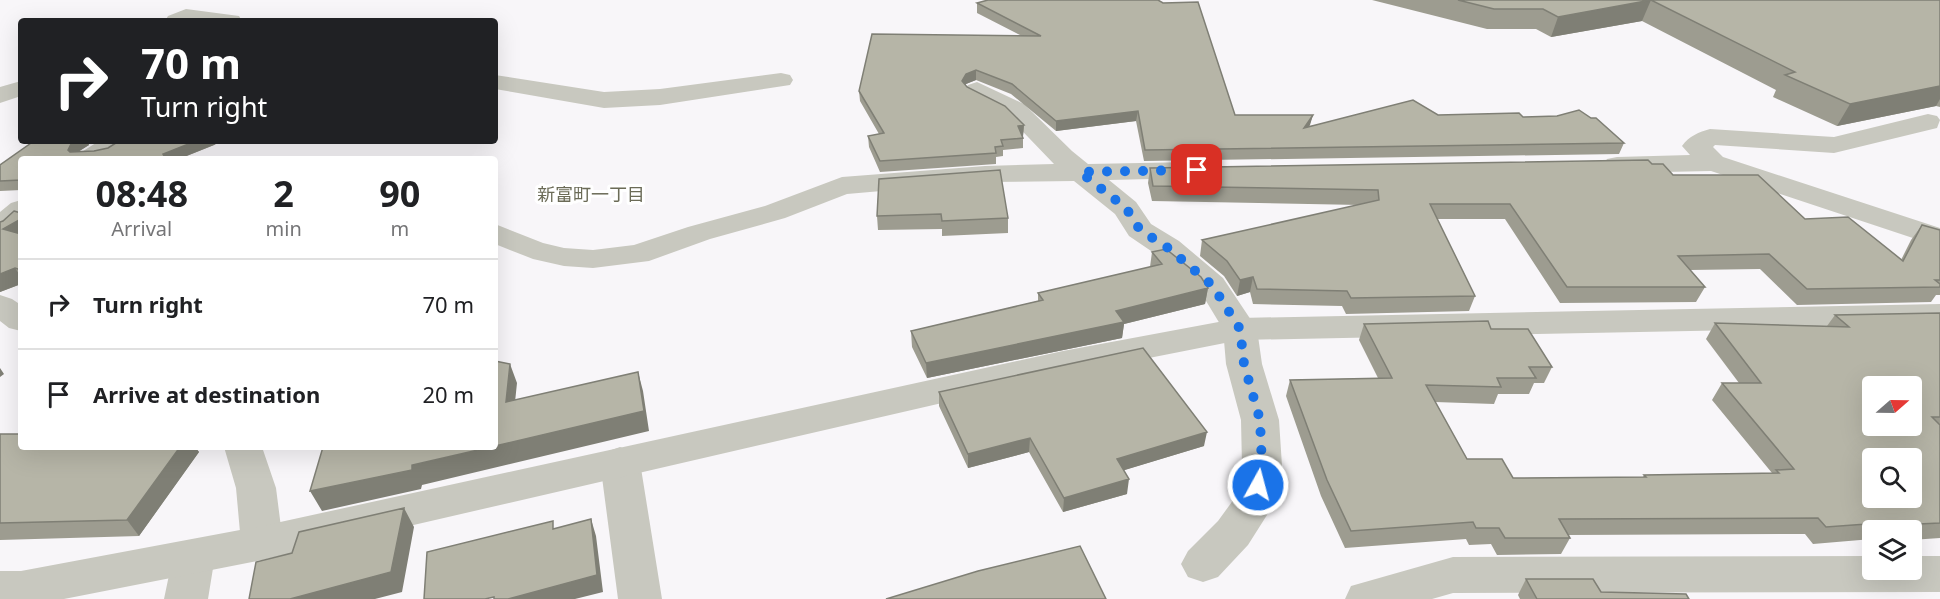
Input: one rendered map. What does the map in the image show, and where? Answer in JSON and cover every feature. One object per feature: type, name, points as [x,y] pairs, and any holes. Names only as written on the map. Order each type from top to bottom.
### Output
[{"type":"street","points":[[182,18],[186,16],[204,18]]},
{"type":"street","points":[[498,82],[604,100],[660,97],[781,80]]},
{"type":"street","points":[[0,95],[18,89]]},
{"type":"street","points":[[977,90],[1015,109],[1062,158],[1126,208],[1140,230],[1168,248],[1212,285],[1240,329],[1244,364],[1260,420],[1262,466],[1253,504],[1233,533],[1203,564]]},
{"type":"street","points":[[1713,163],[1696,146],[1710,137],[1834,145],[1928,122]]},
{"type":"street","points":[[94,156],[112,144]]},
{"type":"street","points":[[1594,165],[1713,163],[1940,238]]},
{"type":"street","points":[[498,234],[533,250],[564,257],[593,259],[638,254],[699,233],[776,212],[842,186],[985,174],[1223,170]]},
{"type":"street","points":[[0,227],[18,212]]},
{"type":"street","points":[[0,306],[18,318]]},
{"type":"street","points":[[7,591],[262,543],[1063,363],[1240,329],[1940,315]]},
{"type":"street","points":[[244,450],[256,488],[262,543]]},
{"type":"street","points":[[620,462],[640,599]]},
{"type":"street","points":[[186,599],[194,556]]},
{"type":"street","points":[[1367,599],[1453,575],[1940,574]]},
{"type":"building","points":[[988,0],[1198,2],[1235,115],[1313,115],[1304,128],[1413,100],[1438,115],[1519,113],[1523,117],[1557,116],[1579,110],[1591,118],[1596,118],[1624,143],[1145,150],[1138,111],[1056,121],[1012,84],[976,70],[966,74],[962,81],[967,87],[1005,106],[1024,125],[1018,126],[1023,138],[1001,140],[1003,146],[995,147],[996,153],[880,161],[868,136],[884,133],[859,91],[872,34],[1041,36],[977,3]]},
{"type":"building","points":[[1458,0],[1651,0],[1558,17],[1543,9],[1494,9]]},
{"type":"building","points":[[1651,0],[1940,0],[1940,86],[1850,104],[1785,75],[1795,72]]},
{"type":"building","points":[[30,144],[71,144],[68,150],[70,152],[94,151],[114,144],[188,144],[163,154],[164,156],[18,156],[18,180],[0,181],[0,165]]},
{"type":"building","points":[[1648,160],[1652,164],[1663,164],[1673,175],[1758,175],[1805,219],[1848,217],[1903,261],[1922,225],[1940,230],[1940,280],[1935,280],[1940,287],[1807,289],[1769,254],[1678,256],[1705,287],[1567,287],[1510,204],[1430,204],[1475,296],[1351,298],[1347,291],[1257,289],[1253,277],[1240,280],[1227,261],[1202,240],[1379,200],[1378,190],[1153,186],[1150,168]]},
{"type":"building","points":[[1000,170],[1008,218],[942,221],[941,214],[877,216],[879,179]]},
{"type":"building","points":[[14,211],[18,212],[18,221],[3,229],[18,233],[18,269],[0,274],[0,222]]},
{"type":"building","points":[[1166,249],[1201,277],[1208,288],[1116,311],[1124,322],[926,363],[911,331],[1043,300],[1038,293],[1162,264],[1152,252]]},
{"type":"building","points":[[1940,313],[1940,417],[1932,417],[1940,425],[1940,523],[1922,524],[1922,520],[1862,520],[1862,524],[1826,527],[1818,518],[1559,519],[1570,538],[1505,538],[1499,528],[1476,528],[1473,522],[1351,531],[1327,480],[1290,380],[1392,378],[1364,324],[1488,321],[1491,329],[1528,329],[1552,367],[1529,367],[1536,378],[1497,378],[1501,387],[1426,385],[1467,459],[1502,459],[1513,478],[1779,473],[1776,470],[1794,469],[1722,383],[1761,383],[1715,323],[1849,327],[1835,315]]},
{"type":"building","points":[[1143,348],[1207,432],[1117,459],[1129,479],[1064,498],[1030,438],[968,454],[939,392]]},
{"type":"building","points":[[498,362],[510,364],[506,402],[638,372],[644,411],[498,445]]},
{"type":"building","points":[[0,434],[18,434],[18,450],[178,450],[127,520],[0,523]]},
{"type":"building","points":[[322,450],[478,450],[412,465],[412,470],[310,491]]},
{"type":"building","points":[[404,508],[391,572],[290,599],[249,599],[256,562],[292,553],[299,532]]},
{"type":"building","points":[[591,519],[597,575],[508,599],[494,599],[494,597],[424,599],[427,552],[553,521],[553,529]]},
{"type":"building","points":[[1080,546],[1106,599],[886,599],[978,571]]},
{"type":"building","points":[[1526,579],[1593,579],[1601,592],[1686,594],[1689,599],[1537,599]]},
{"type":"district","name":"新富町一丁目","points":[[591,194]]},
{"type":"route","points":[[1197,170],[1080,172],[1126,208],[1140,230],[1168,248],[1212,285],[1240,329],[1244,364],[1260,420],[1262,466],[1258,485]]}]
